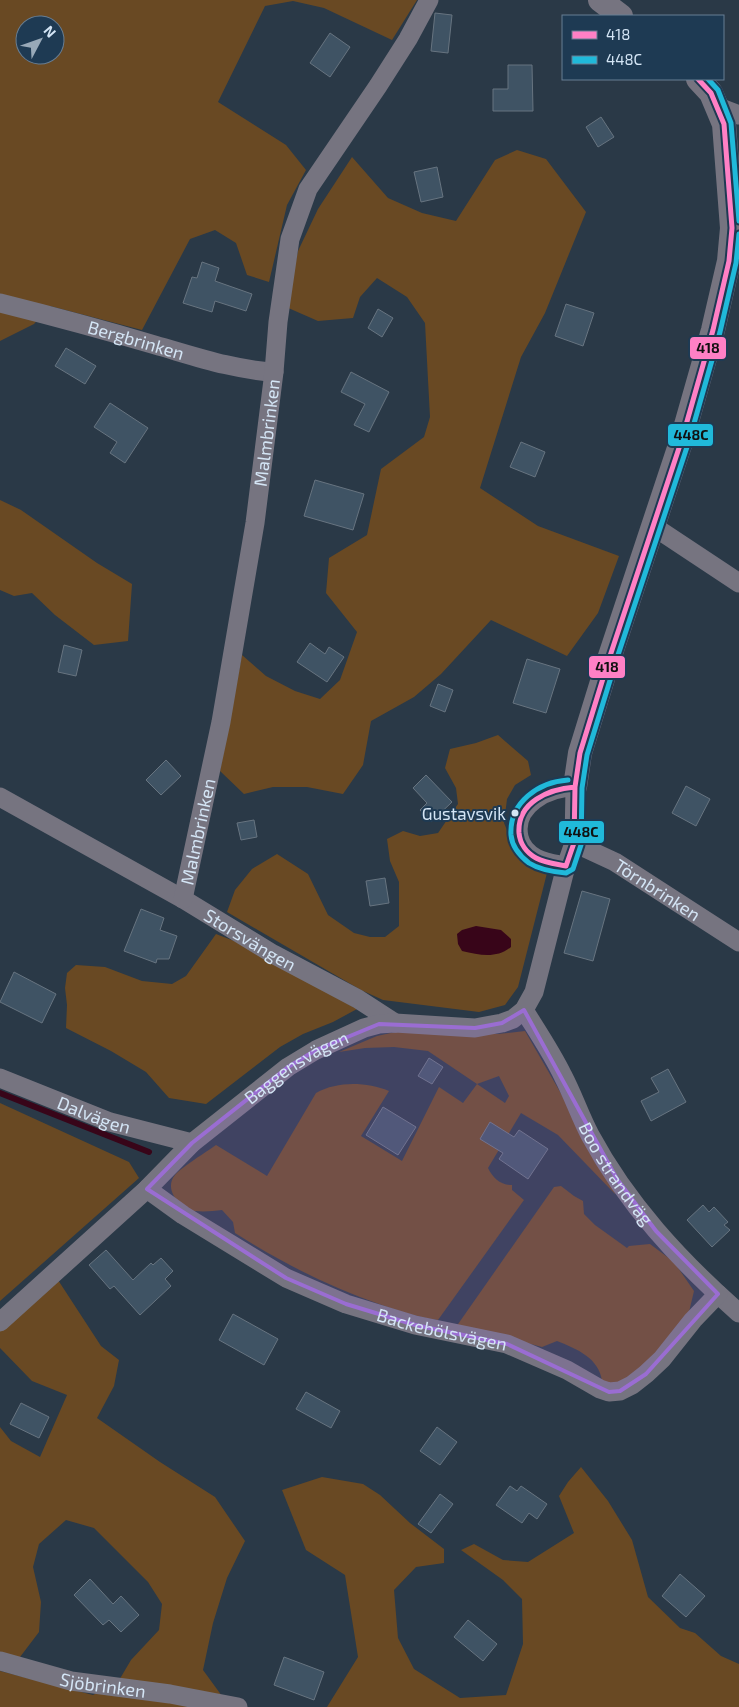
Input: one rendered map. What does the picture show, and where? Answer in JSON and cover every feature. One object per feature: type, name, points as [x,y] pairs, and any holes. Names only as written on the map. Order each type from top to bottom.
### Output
[{"type":"street","name":"Malmbrinken","points":[[183,898],[221,722],[255,523],[274,372],[278,322],[290,240],[308,189],[378,86],[408,39],[429,0]]},
{"type":"street","points":[[600,0],[620,15]]},
{"type":"street","points":[[524,1010],[534,992],[566,866],[574,843],[575,787],[580,753],[682,438],[714,330],[729,262],[732,228],[731,199],[724,124],[729,111],[699,80]]},
{"type":"street","name":"Bergbrinken","points":[[0,303],[226,365],[274,372]]},
{"type":"street","points":[[653,526],[739,583]]},
{"type":"street","points":[[566,866],[536,858],[527,852],[521,844],[518,829],[520,817],[527,807],[539,797],[551,790],[575,787]]},
{"type":"street","name":"Storsvängen","points":[[0,797],[183,898],[273,954],[358,999],[394,1023]]},
{"type":"street","name":"Törnbrinken","points":[[574,843],[614,862],[739,942]]},
{"type":"street","name":"Baggensvägen","points":[[0,1322],[147,1188],[192,1143],[288,1067],[316,1050],[364,1028],[379,1024],[394,1023],[475,1028],[502,1023],[512,1019],[524,1010]]},
{"type":"street","name":"Boo strandväg","points":[[524,1010],[562,1074],[590,1134],[617,1179],[656,1231],[682,1260],[739,1313]]},
{"type":"street","name":"Dalvägen","points":[[0,1078],[110,1122],[192,1143]]},
{"type":"street","name":"Backebölsvägen","points":[[147,1188],[183,1215],[295,1282],[346,1304],[415,1325],[507,1344],[567,1370],[600,1389],[609,1392],[620,1391],[632,1385],[646,1374],[662,1359],[693,1320],[718,1294]]},
{"type":"street","name":"Sjöbrinken","points":[[0,1662],[71,1682],[170,1694],[238,1707]]},
{"type":"highlighted area","points":[[524,1010],[617,1179],[656,1231],[718,1294],[646,1374],[620,1391],[609,1392],[507,1344],[415,1325],[346,1304],[286,1278],[147,1189],[192,1143],[288,1067],[316,1050],[379,1024],[475,1028],[502,1023]]},
{"type":"shaded area","points":[[0,0],[417,0],[392,40],[324,8],[293,1],[265,6],[218,102],[286,145],[306,170],[287,205],[269,282],[247,275],[236,243],[215,230],[190,239],[142,330],[50,306],[34,324],[0,341]]},
{"type":"shaded area","points":[[517,150],[546,159],[586,212],[545,313],[521,357],[480,488],[538,526],[619,556],[598,613],[567,656],[491,620],[441,674],[414,697],[371,721],[363,765],[343,794],[307,787],[273,787],[244,794],[220,771],[242,655],[266,676],[295,691],[320,699],[340,680],[357,632],[326,593],[329,558],[367,535],[381,469],[424,437],[430,417],[425,323],[407,297],[377,278],[360,297],[353,318],[318,321],[286,307],[298,251],[318,209],[352,157],[388,198],[422,213],[456,221],[495,160]]},
{"type":"shaded area","points":[[0,500],[21,510],[97,563],[132,584],[128,641],[94,645],[55,615],[32,593],[14,596],[0,590]]},
{"type":"shaded area","points":[[498,735],[528,761],[531,775],[515,785],[507,799],[504,823],[512,842],[528,861],[547,873],[518,987],[505,1005],[479,1012],[383,1000],[361,990],[227,912],[235,890],[252,869],[277,854],[308,874],[328,915],[354,933],[370,937],[385,937],[399,926],[399,882],[390,861],[387,839],[403,831],[420,836],[438,833],[458,804],[456,788],[445,768],[450,749],[476,743]]},
{"type":"shaded area","points":[[476,926],[501,930],[511,939],[511,947],[494,955],[481,955],[462,951],[458,944],[457,934],[462,930]]},
{"type":"shaded area","points":[[216,934],[242,944],[357,1009],[280,1047],[206,1104],[169,1098],[146,1072],[111,1051],[66,1028],[67,1005],[65,988],[67,973],[76,965],[105,967],[142,981],[172,984],[186,976]]},
{"type":"shaded area","points":[[400,1031],[498,1034],[525,1031],[613,1184],[615,1194],[558,1135],[521,1113],[488,1168],[497,1180],[504,1184],[512,1185],[512,1190],[524,1200],[438,1320],[386,1307],[305,1273],[235,1233],[233,1222],[222,1210],[195,1211],[189,1209],[175,1198],[172,1192],[172,1180],[175,1175],[216,1145],[267,1176],[316,1093],[333,1086],[352,1084],[371,1086],[389,1091],[361,1136],[402,1161],[439,1087],[463,1103],[477,1084],[428,1051],[394,1047],[365,1048],[339,1052],[377,1036]],"holes":[[[499,1076],[509,1096],[505,1103],[477,1084]]]},
{"type":"shaded area","points":[[0,1103],[129,1162],[139,1178],[0,1301]]},
{"type":"shaded area","points":[[561,1186],[583,1201],[584,1214],[595,1225],[627,1248],[629,1246],[650,1244],[674,1262],[694,1291],[689,1312],[651,1361],[628,1380],[609,1386],[602,1381],[597,1366],[592,1360],[572,1347],[557,1341],[542,1347],[456,1327],[554,1187]]},
{"type":"shaded area","points":[[58,1280],[101,1346],[119,1360],[114,1386],[97,1418],[160,1462],[215,1497],[245,1541],[227,1578],[213,1623],[203,1670],[230,1707],[0,1707],[0,1671],[93,1695],[118,1682],[131,1660],[159,1630],[162,1604],[148,1582],[94,1528],[66,1520],[39,1544],[33,1567],[41,1602],[39,1632],[17,1661],[0,1655],[0,1427],[11,1441],[40,1457],[67,1395],[32,1381],[0,1348],[0,1330]]},
{"type":"shaded area","points":[[581,1467],[608,1501],[632,1540],[648,1597],[680,1628],[695,1633],[721,1656],[739,1664],[739,1707],[327,1707],[358,1657],[345,1575],[306,1550],[282,1490],[322,1477],[363,1484],[380,1495],[410,1523],[444,1549],[444,1563],[416,1567],[394,1590],[398,1638],[414,1669],[460,1698],[506,1695],[523,1644],[522,1599],[503,1580],[461,1550],[474,1544],[503,1560],[528,1562],[574,1533],[559,1496]]},
{"type":"building","points":[[435,13],[452,15],[448,53],[431,51]]},
{"type":"building","points":[[330,33],[350,47],[330,77],[310,63]]},
{"type":"building","points":[[508,65],[532,65],[533,111],[493,111],[493,89],[508,89]]},
{"type":"building","points":[[601,117],[614,137],[598,147],[586,127]]},
{"type":"building","points":[[437,167],[443,197],[421,202],[414,172]]},
{"type":"building","points":[[202,262],[219,268],[215,281],[252,294],[246,311],[215,301],[212,312],[183,303],[192,277],[197,278]]},
{"type":"building","points":[[566,304],[594,313],[583,346],[555,336]]},
{"type":"building","points":[[378,309],[393,318],[382,337],[368,328]]},
{"type":"building","points":[[66,348],[96,366],[85,384],[55,366]]},
{"type":"building","points":[[351,372],[389,392],[369,432],[354,425],[365,404],[341,392]]},
{"type":"building","points":[[110,403],[148,428],[125,463],[110,453],[117,442],[94,427]]},
{"type":"building","points":[[521,442],[545,452],[535,477],[510,467]]},
{"type":"building","points":[[315,480],[364,494],[353,530],[304,516]]},
{"type":"building","points":[[310,643],[325,654],[329,647],[344,657],[327,682],[297,662]]},
{"type":"building","points":[[64,645],[82,650],[76,676],[58,672]]},
{"type":"building","points":[[527,659],[560,669],[546,713],[513,703]]},
{"type":"building","points":[[438,684],[453,690],[445,712],[430,706]]},
{"type":"building","points":[[166,760],[181,776],[161,795],[146,780]]},
{"type":"building","points":[[426,775],[452,802],[431,822],[420,810],[427,803],[413,788]]},
{"type":"building","points":[[686,786],[710,799],[696,826],[672,813]]},
{"type":"building","points":[[254,820],[257,837],[241,840],[237,823]]},
{"type":"building","points":[[385,878],[389,903],[370,906],[366,881]]},
{"type":"building","points":[[582,891],[610,899],[593,961],[564,953]]},
{"type":"building","points":[[141,909],[164,918],[160,930],[177,936],[169,959],[157,959],[156,963],[124,951]]},
{"type":"building","points":[[14,972],[56,994],[42,1023],[0,1002]]},
{"type":"building","points":[[429,1058],[443,1067],[432,1084],[418,1076]]},
{"type":"building","points":[[668,1069],[686,1102],[651,1121],[641,1101],[659,1092],[651,1078]]},
{"type":"building","points":[[383,1107],[416,1127],[398,1155],[366,1135]]},
{"type":"building","points":[[490,1122],[514,1137],[519,1130],[548,1149],[528,1179],[499,1159],[503,1153],[480,1139]]},
{"type":"building","points":[[703,1205],[709,1212],[714,1207],[728,1222],[724,1225],[730,1230],[712,1247],[687,1220]]},
{"type":"building","points":[[106,1250],[133,1280],[151,1263],[153,1265],[161,1258],[173,1271],[165,1279],[171,1286],[140,1315],[114,1286],[110,1289],[89,1265]]},
{"type":"building","points":[[233,1314],[278,1339],[264,1365],[219,1340]]},
{"type":"building","points":[[306,1392],[340,1411],[331,1428],[296,1409]]},
{"type":"building","points":[[21,1403],[49,1417],[39,1438],[10,1424]]},
{"type":"building","points":[[437,1427],[457,1442],[440,1465],[420,1451]]},
{"type":"building","points":[[510,1486],[517,1491],[521,1486],[547,1504],[537,1519],[529,1513],[522,1523],[496,1505]]},
{"type":"building","points":[[440,1494],[453,1504],[431,1533],[418,1524]]},
{"type":"building","points":[[680,1574],[705,1596],[686,1617],[662,1596]]},
{"type":"building","points":[[90,1579],[113,1604],[121,1596],[139,1615],[121,1632],[109,1620],[103,1625],[74,1595]]},
{"type":"building","points":[[468,1620],[497,1644],[483,1661],[454,1637]]},
{"type":"building","points":[[284,1657],[324,1672],[314,1700],[274,1685]]},
{"type":"waterway","points":[[0,1093],[149,1152]]},
{"type":"transit line","name":"418","points":[[566,866],[574,843],[575,787],[580,753],[682,439],[713,330],[729,261],[732,228],[724,124],[711,93],[699,80]]},
{"type":"transit line","name":"448C","points":[[709,80],[718,90],[731,123],[739,221]]},
{"type":"transit line","name":"448C","points":[[568,780],[547,785],[528,796],[515,813],[511,835],[517,851],[529,863],[542,869],[566,873],[573,869],[581,845],[582,788],[587,755],[689,441],[720,332],[736,263],[739,234]]},
{"type":"transit line","name":"418","points":[[566,866],[543,861],[530,854],[524,848],[521,841],[519,833],[520,822],[523,813],[536,799],[545,794],[575,787]]},
{"type":"place","name":"Gustavsvik","points":[[515,813]]}]
